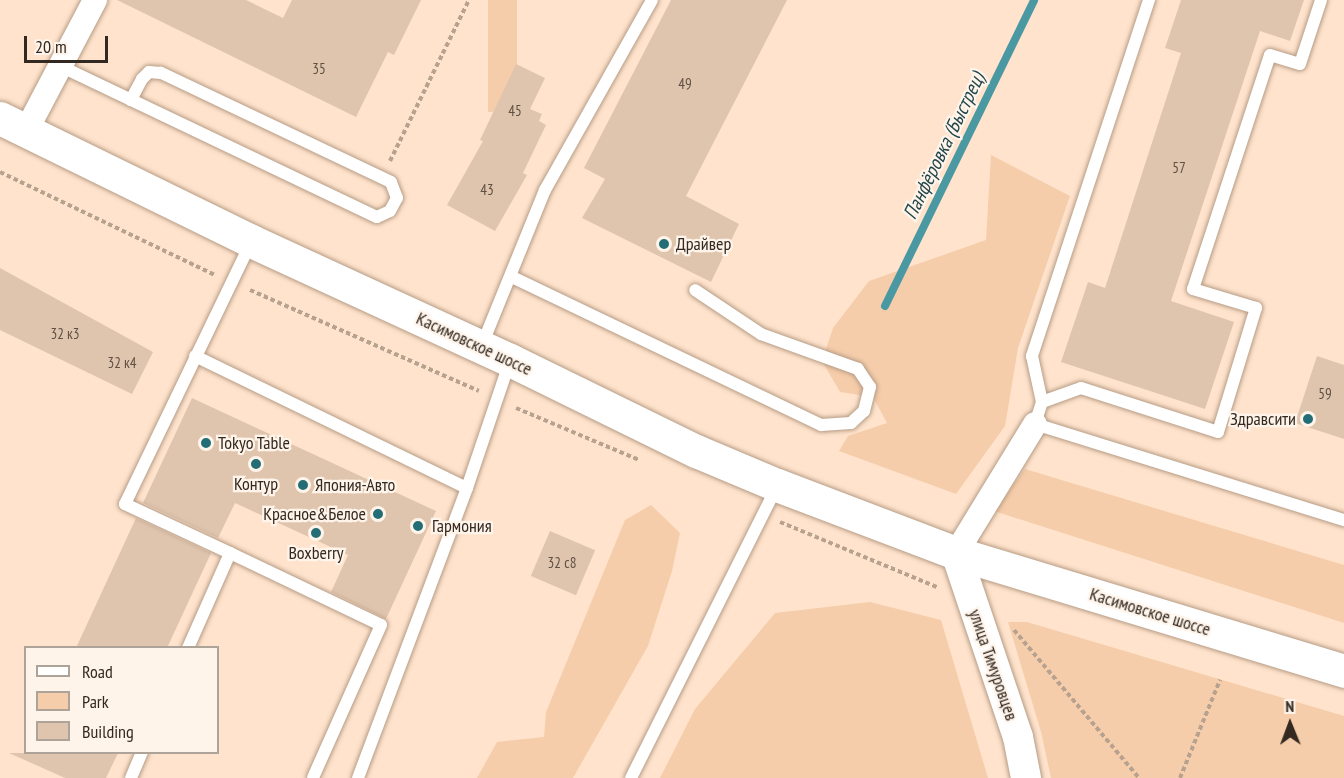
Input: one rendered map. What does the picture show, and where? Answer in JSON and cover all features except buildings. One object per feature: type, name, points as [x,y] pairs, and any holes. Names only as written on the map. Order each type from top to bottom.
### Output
[{"type":"main road","name":"Касимовское шоссе","points":[[13,124],[251,241],[495,354],[696,451],[777,485],[956,553],[1344,671]]},
{"type":"street","points":[[13,124],[58,65],[95,0]]},
{"type":"street","points":[[956,553],[1039,413]]},
{"type":"street","name":"улица Тимуровцев","points":[[956,553],[1018,737],[1026,778]]},
{"type":"lane","points":[[358,778],[467,488],[512,277],[544,190],[652,0]]},
{"type":"lane","points":[[1039,413],[1032,356],[1149,0]]},
{"type":"lane","points":[[1039,413],[1081,388],[1218,432],[1256,308],[1193,289],[1270,55],[1300,63],[1321,0]]},
{"type":"lane","points":[[58,65],[131,100],[377,217],[390,211],[397,198],[391,182],[161,73],[149,72],[142,79],[131,100]]},
{"type":"lane","points":[[251,241],[125,504],[381,625],[313,778]]},
{"type":"lane","points":[[512,277],[821,425],[851,423],[864,411],[870,387],[858,369],[761,334],[695,290]]},
{"type":"lane","points":[[195,356],[467,488]]},
{"type":"lane","points":[[1039,413],[1344,520]]},
{"type":"lane","points":[[631,778],[777,485]]},
{"type":"lane","points":[[189,646],[230,553]]},
{"type":"lane","points":[[131,778],[142,754]]},
{"type":"path","points":[[401,140],[469,0]]},
{"type":"path","points":[[1008,622],[1139,778]]},
{"type":"path","points":[[1180,778],[1220,680]]},
{"type":"green space","points":[[488,0],[517,0],[517,112],[488,112]]},
{"type":"green space","points":[[991,155],[1070,196],[1018,348],[1005,426],[956,494],[839,451],[848,436],[887,423],[873,397],[840,392],[822,361],[833,328],[869,281],[986,240]]},
{"type":"green space","points":[[1025,469],[1344,565],[1344,623],[994,511]]},
{"type":"green space","points":[[651,505],[680,533],[672,571],[648,646],[573,778],[477,778],[497,742],[544,737],[546,712],[625,520]]},
{"type":"green space","points":[[870,602],[941,620],[988,778],[660,778],[695,709],[775,613]]},
{"type":"green space","points":[[1008,622],[1027,622],[1344,716],[1344,778],[1051,778],[1041,732]]},
{"type":"waterway","name":"Панфёровка (Быстрец)","points":[[885,306],[1034,0]]},
{"type":"place","name":"Драйвер","points":[[664,244]]},
{"type":"place","name":"Здравсити","points":[[1308,419]]},
{"type":"place","name":"Tokyo Table","points":[[206,443]]},
{"type":"place","name":"Контур","points":[[256,464]]},
{"type":"place","name":"Япония-Авто","points":[[303,485]]},
{"type":"place","name":"Красное&Белое","points":[[378,514]]},
{"type":"place","name":"Гармония","points":[[418,526]]},
{"type":"place","name":"Boxberry","points":[[316,533]]}]
